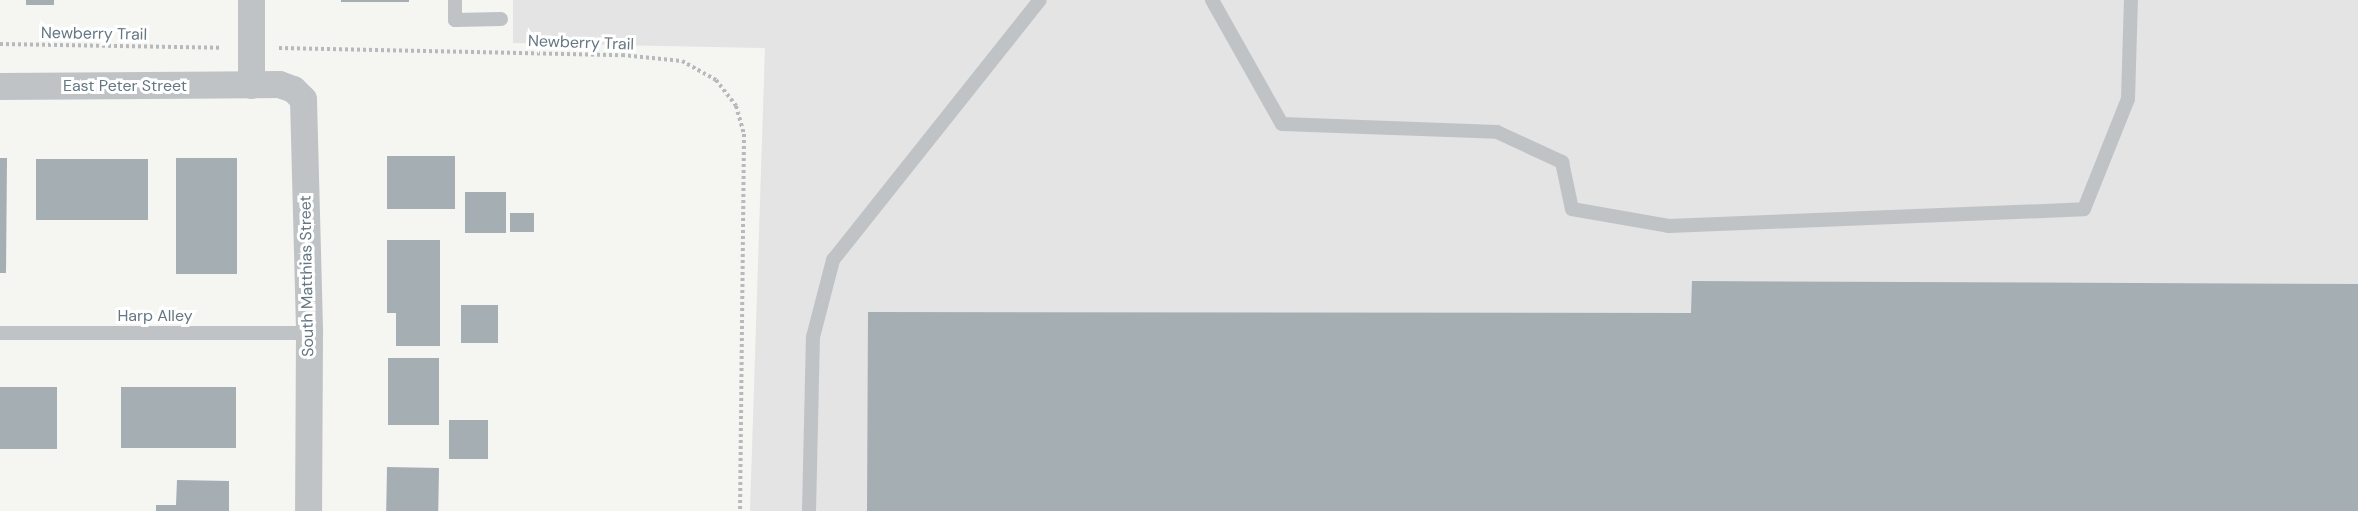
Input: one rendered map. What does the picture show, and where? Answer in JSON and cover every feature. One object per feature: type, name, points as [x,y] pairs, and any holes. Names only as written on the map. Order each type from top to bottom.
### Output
[{"type":"street","points":[[251,0],[251,85]]},
{"type":"street","name":"South Matthias Street","points":[[251,85],[279,84],[293,89],[303,99],[309,333],[308,511]]},
{"type":"street","name":"East Peter Street","points":[[0,86],[251,85]]},
{"type":"lane","points":[[455,0],[455,20],[501,19]]},
{"type":"lane","points":[[809,511],[813,337],[832,260],[1040,0]]},
{"type":"lane","points":[[1212,0],[1282,124],[1497,132],[1562,162],[1572,209],[1669,226],[2084,209],[2128,99],[2131,0]]},
{"type":"lane","name":"Harp Alley","points":[[0,333],[309,333]]},
{"type":"path","name":"Newberry Trail","points":[[0,44],[622,55],[682,62],[716,80],[736,106],[744,134],[740,511]]},
{"type":"shaded area","points":[[513,0],[2358,0],[2358,511],[750,511],[765,48],[513,43]]},
{"type":"building","points":[[26,0],[54,0],[54,5],[26,5]]},
{"type":"building","points":[[341,0],[409,0],[409,2],[341,2]]},
{"type":"building","points":[[387,156],[455,156],[455,209],[387,209]]},
{"type":"building","points":[[0,158],[7,158],[6,273],[0,273]]},
{"type":"building","points":[[176,158],[237,158],[237,274],[176,274]]},
{"type":"building","points":[[36,159],[148,159],[148,220],[36,220]]},
{"type":"building","points":[[465,192],[506,192],[506,233],[465,233]]},
{"type":"building","points":[[510,213],[534,213],[534,232],[510,232]]},
{"type":"building","points":[[387,240],[440,240],[440,346],[396,346],[396,313],[387,313]]},
{"type":"building","points":[[1692,281],[2358,284],[2358,511],[867,511],[868,312],[1691,313]]},
{"type":"building","points":[[461,305],[498,305],[498,343],[461,343]]},
{"type":"building","points":[[388,358],[439,358],[439,425],[388,425]]},
{"type":"building","points":[[0,387],[57,387],[57,449],[0,449]]},
{"type":"building","points":[[121,387],[236,387],[236,448],[121,448]]},
{"type":"building","points":[[449,420],[488,420],[488,459],[449,459]]},
{"type":"building","points":[[387,467],[439,468],[438,511],[386,511]]},
{"type":"building","points":[[177,480],[229,481],[229,511],[156,511],[156,505],[176,505]]}]
